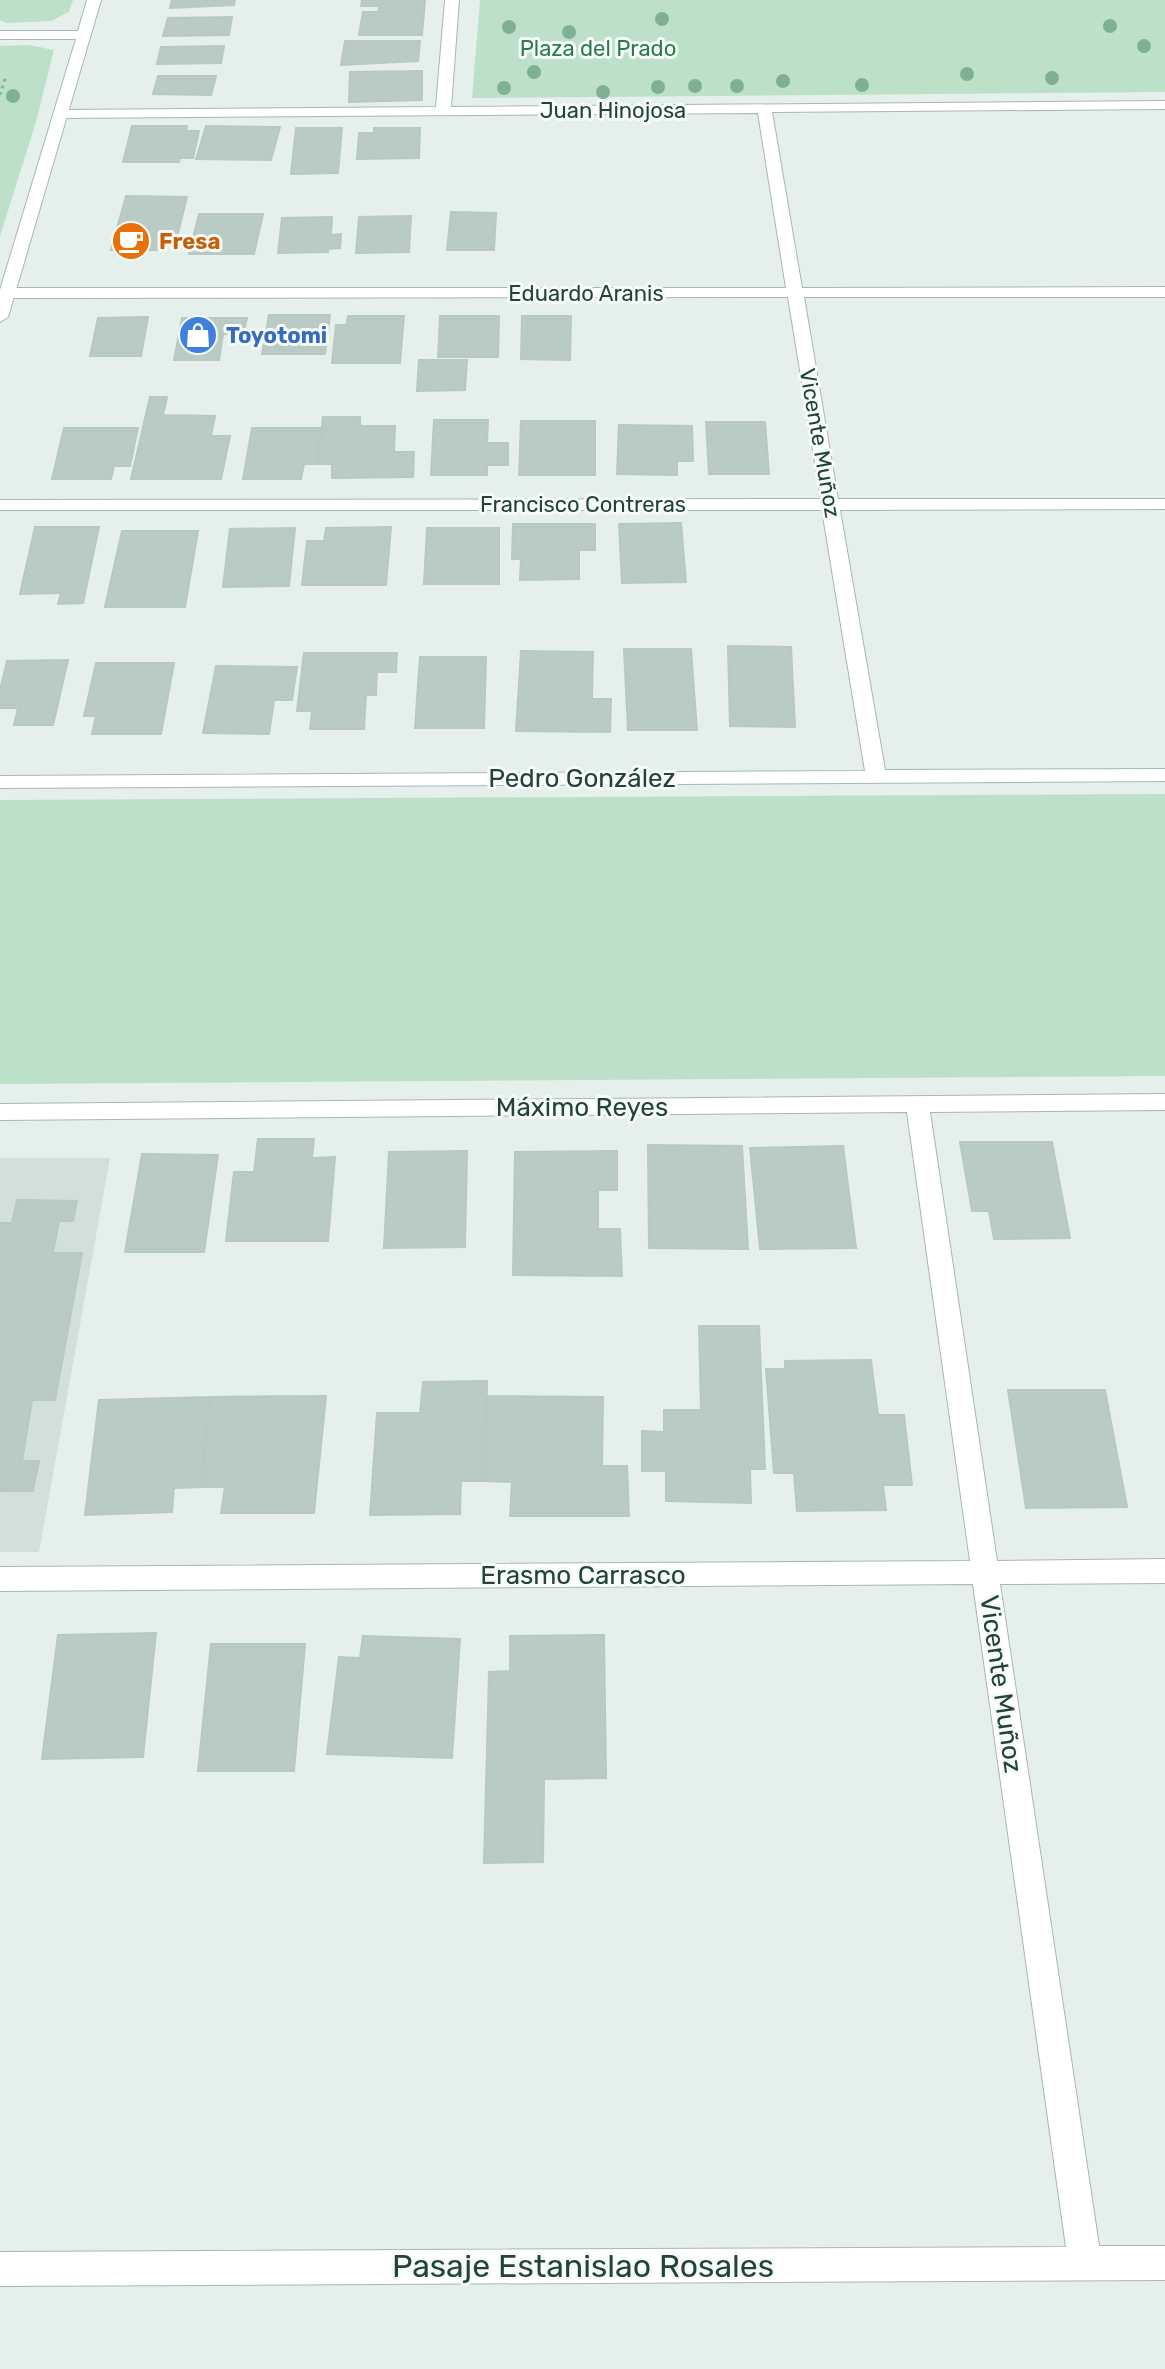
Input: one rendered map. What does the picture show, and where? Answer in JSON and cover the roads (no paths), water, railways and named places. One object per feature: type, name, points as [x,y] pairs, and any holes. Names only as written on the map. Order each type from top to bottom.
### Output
[{"type":"street","points":[[0,317],[94,0]]},
{"type":"street","points":[[443,111],[452,0]]},
{"type":"street","points":[[0,35],[83,35]]},
{"type":"street","name":"Juan Hinojosa","points":[[60,114],[1165,105]]},
{"type":"street","name":"Vicente Muñoz","points":[[764,108],[876,777]]},
{"type":"street","name":"Eduardo Aranis","points":[[7,293],[1165,292]]},
{"type":"street","name":"Francisco Contreras","points":[[0,505],[1165,504]]},
{"type":"street","name":"Pedro González","points":[[0,782],[1165,775]]},
{"type":"street","name":"Máximo Reyes","points":[[0,1112],[1165,1102]]},
{"type":"street","name":"Vicente Muñoz","points":[[917,1104],[1085,2263]]},
{"type":"street","name":"Erasmo Carrasco","points":[[0,1579],[1165,1571]]},
{"type":"street","name":"Pasaje Estanislao Rosales","points":[[0,2269],[1165,2263]]},
{"type":"place","name":"Fresa","points":[[131,241]]},
{"type":"place","name":"Toyotomi","points":[[198,335]]},
{"type":"park label","name":"Plaza del Prado","points":[[598,48]]}]
